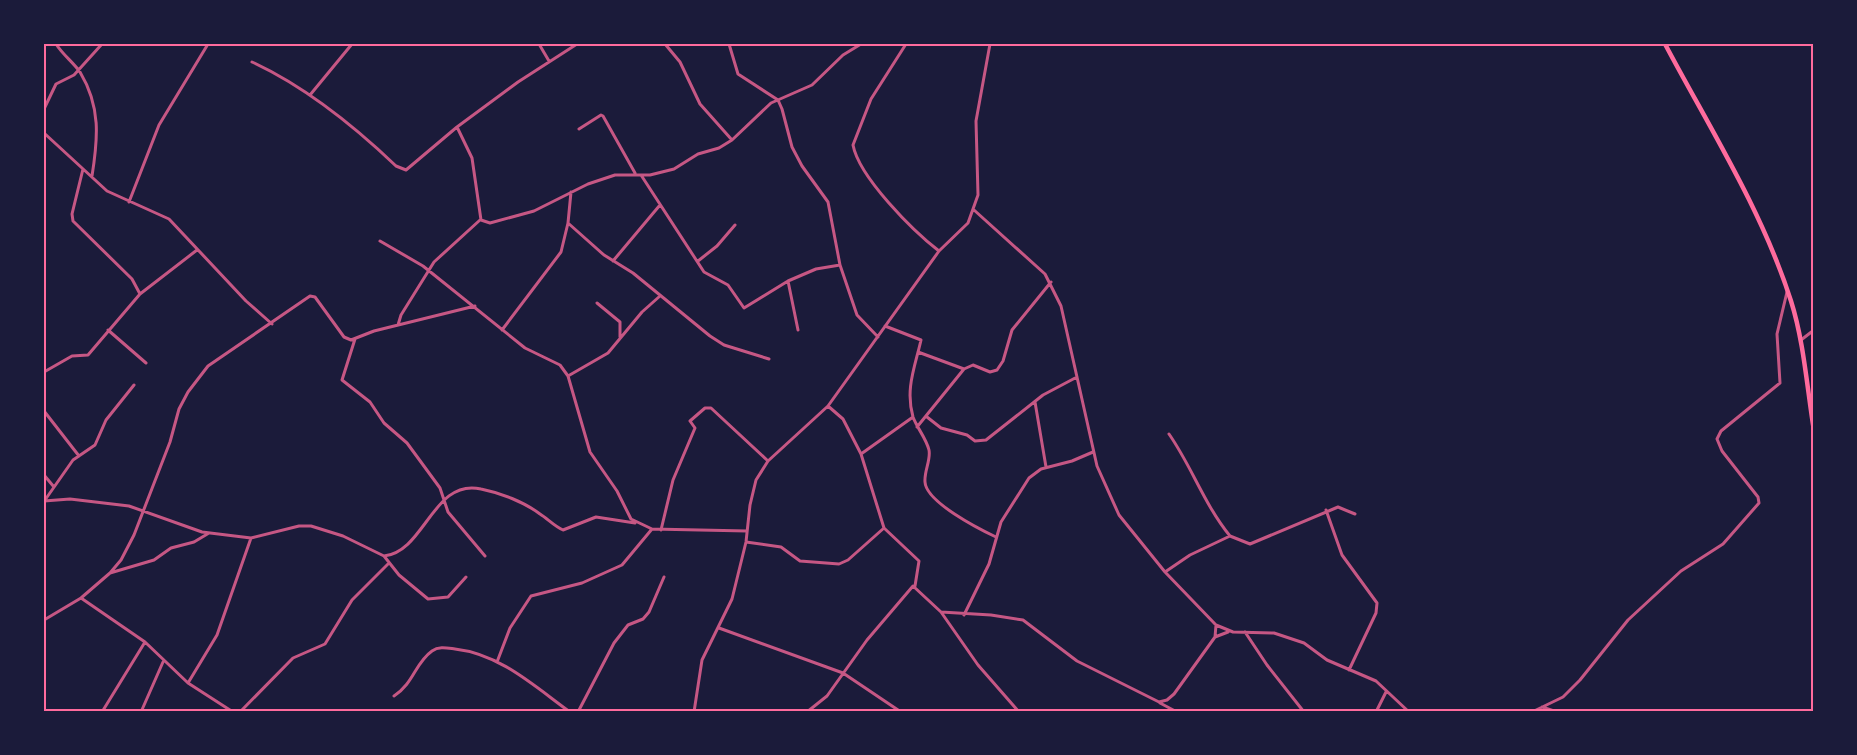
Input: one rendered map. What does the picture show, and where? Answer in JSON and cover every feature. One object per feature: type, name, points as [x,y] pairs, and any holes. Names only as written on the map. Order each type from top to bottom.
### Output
[{"type":"main road","points":[[1665,44],[1750,204],[1774,255],[1800,341],[1814,431]]},
{"type":"street","points":[[56,44],[79,70],[96,109],[98,132],[92,176]]},
{"type":"street","points":[[44,109],[56,84],[79,70],[102,44]]},
{"type":"street","points":[[129,202],[159,125],[208,44]]},
{"type":"street","points":[[310,95],[352,44]]},
{"type":"street","points":[[539,44],[549,61]]},
{"type":"street","points":[[252,62],[278,73],[310,95],[367,139],[396,166],[406,170],[457,127],[549,61],[577,44]]},
{"type":"street","points":[[665,44],[680,62],[700,104],[732,140]]},
{"type":"street","points":[[729,44],[738,74],[778,100],[785,117],[792,147],[802,166],[828,202],[840,264],[858,317],[878,337]]},
{"type":"street","points":[[481,220],[486,223],[510,219],[545,207],[605,177],[622,173],[641,175],[674,170],[698,154],[719,148],[732,140],[757,113],[778,100],[812,85],[843,55],[861,44]]},
{"type":"street","points":[[906,44],[871,99],[852,146],[864,170],[900,217],[939,251]]},
{"type":"street","points":[[693,711],[702,660],[732,599],[746,542],[756,480],[768,461],[828,406],[939,251],[968,223],[974,210],[978,195],[976,121],[990,44]]},
{"type":"street","points":[[579,129],[601,115],[603,116],[636,174]]},
{"type":"street","points":[[457,127],[472,158],[481,220]]},
{"type":"street","points":[[44,133],[107,191],[168,218],[253,308],[272,324]]},
{"type":"street","points":[[84,168],[72,214],[74,221],[132,279],[140,294]]},
{"type":"street","points":[[641,175],[708,276],[729,286],[746,309],[768,291],[788,281],[816,269],[840,264]]},
{"type":"street","points":[[502,330],[557,258],[568,223],[571,192]]},
{"type":"street","points":[[613,261],[660,205]]},
{"type":"street","points":[[974,210],[1035,264],[1051,282],[1061,306],[1093,452],[1119,515],[1164,572],[1216,625],[1233,632]]},
{"type":"street","points":[[398,325],[401,315],[428,270],[438,258],[481,220]]},
{"type":"street","points":[[568,223],[613,261],[661,295],[720,342],[769,359]]},
{"type":"street","points":[[698,261],[717,246],[735,225]]},
{"type":"street","points":[[380,241],[428,270],[525,348],[560,365],[568,376],[590,453],[617,491],[627,514],[635,523]]},
{"type":"street","points":[[44,372],[72,356],[88,355],[140,294],[197,250]]},
{"type":"street","points":[[788,281],[798,330]]},
{"type":"street","points":[[917,427],[964,369],[973,365],[990,372],[997,370],[1003,361],[1012,330],[1051,282]]},
{"type":"street","points":[[1532,711],[1563,697],[1580,680],[1628,620],[1681,571],[1723,543],[1759,503],[1758,497],[1722,451],[1718,436],[1780,382],[1777,334],[1787,292]]},
{"type":"street","points":[[568,376],[602,357],[642,312],[661,295]]},
{"type":"street","points":[[44,620],[81,598],[110,573],[128,549],[170,442],[179,409],[188,392],[206,368],[272,324],[297,303],[313,296],[344,337],[355,339],[398,325],[475,306]]},
{"type":"street","points":[[597,303],[620,322],[620,339]]},
{"type":"street","points":[[885,326],[920,339],[909,387],[913,417],[929,452],[925,479],[927,490],[948,509],[996,537]]},
{"type":"street","points":[[108,330],[146,363]]},
{"type":"street","points":[[1800,341],[1814,330]]},
{"type":"street","points":[[355,339],[342,380],[370,402],[384,423],[407,443],[440,488],[443,501],[476,548],[485,556]]},
{"type":"street","points":[[918,352],[964,369]]},
{"type":"street","points":[[927,417],[941,428],[967,435],[975,441],[984,441],[1035,402],[1077,377]]},
{"type":"street","points":[[44,500],[73,460],[95,445],[109,416],[134,385]]},
{"type":"street","points":[[1035,402],[1046,467]]},
{"type":"street","points":[[828,406],[843,419],[861,454],[884,528],[919,561],[915,586]]},
{"type":"street","points":[[661,530],[673,480],[695,428],[690,421],[705,408],[711,408],[768,461]]},
{"type":"street","points":[[44,411],[79,456]]},
{"type":"street","points":[[861,454],[913,417]]},
{"type":"street","points":[[1169,434],[1188,461],[1196,486],[1230,536],[1246,544],[1254,543],[1326,510],[1341,506],[1355,514]]},
{"type":"street","points":[[964,615],[989,564],[1005,513],[1025,483],[1036,472],[1046,467],[1062,464],[1093,452]]},
{"type":"street","points":[[44,475],[54,487]]},
{"type":"street","points":[[384,556],[396,552],[418,532],[443,501],[466,489],[480,488],[528,506],[563,530],[596,517],[661,530],[747,531]]},
{"type":"street","points":[[44,500],[76,499],[143,509],[209,533],[251,538],[299,526],[311,526],[343,536],[384,556],[399,575],[428,599],[448,597],[466,577]]},
{"type":"street","points":[[1326,510],[1342,555],[1377,603],[1376,613],[1349,670]]},
{"type":"street","points":[[746,542],[781,546],[800,561],[839,564],[848,560],[884,528]]},
{"type":"street","points":[[497,662],[510,628],[531,596],[582,583],[622,565],[652,529]]},
{"type":"street","points":[[110,573],[154,560],[171,548],[194,542],[209,533]]},
{"type":"street","points":[[1164,572],[1190,555],[1230,536]]},
{"type":"street","points":[[188,683],[217,635],[251,538]]},
{"type":"street","points":[[240,711],[293,658],[325,644],[352,600],[389,563]]},
{"type":"street","points":[[578,711],[614,643],[628,625],[646,616],[664,577]]},
{"type":"street","points":[[915,586],[941,612],[978,665],[1019,711]]},
{"type":"street","points":[[807,711],[827,696],[900,598],[910,587],[915,586]]},
{"type":"street","points":[[81,598],[145,642],[163,662],[188,683],[233,711]]},
{"type":"street","points":[[941,612],[991,615],[1023,621],[1077,661],[1177,711]]},
{"type":"street","points":[[1159,702],[1167,700],[1174,694],[1215,637],[1216,625]]},
{"type":"street","points":[[719,628],[843,673],[901,711]]},
{"type":"street","points":[[1215,637],[1233,632],[1245,632],[1274,633],[1290,638],[1310,646],[1327,660],[1376,681],[1408,711]]},
{"type":"street","points":[[1245,632],[1301,711]]},
{"type":"street","points":[[102,711],[145,642]]},
{"type":"street","points":[[394,696],[408,686],[423,662],[438,648],[477,652],[518,673],[570,711]]},
{"type":"street","points":[[141,711],[163,662]]},
{"type":"street","points":[[1376,711],[1386,692]]},
{"type":"street","points":[[1542,707],[1557,711]]}]
